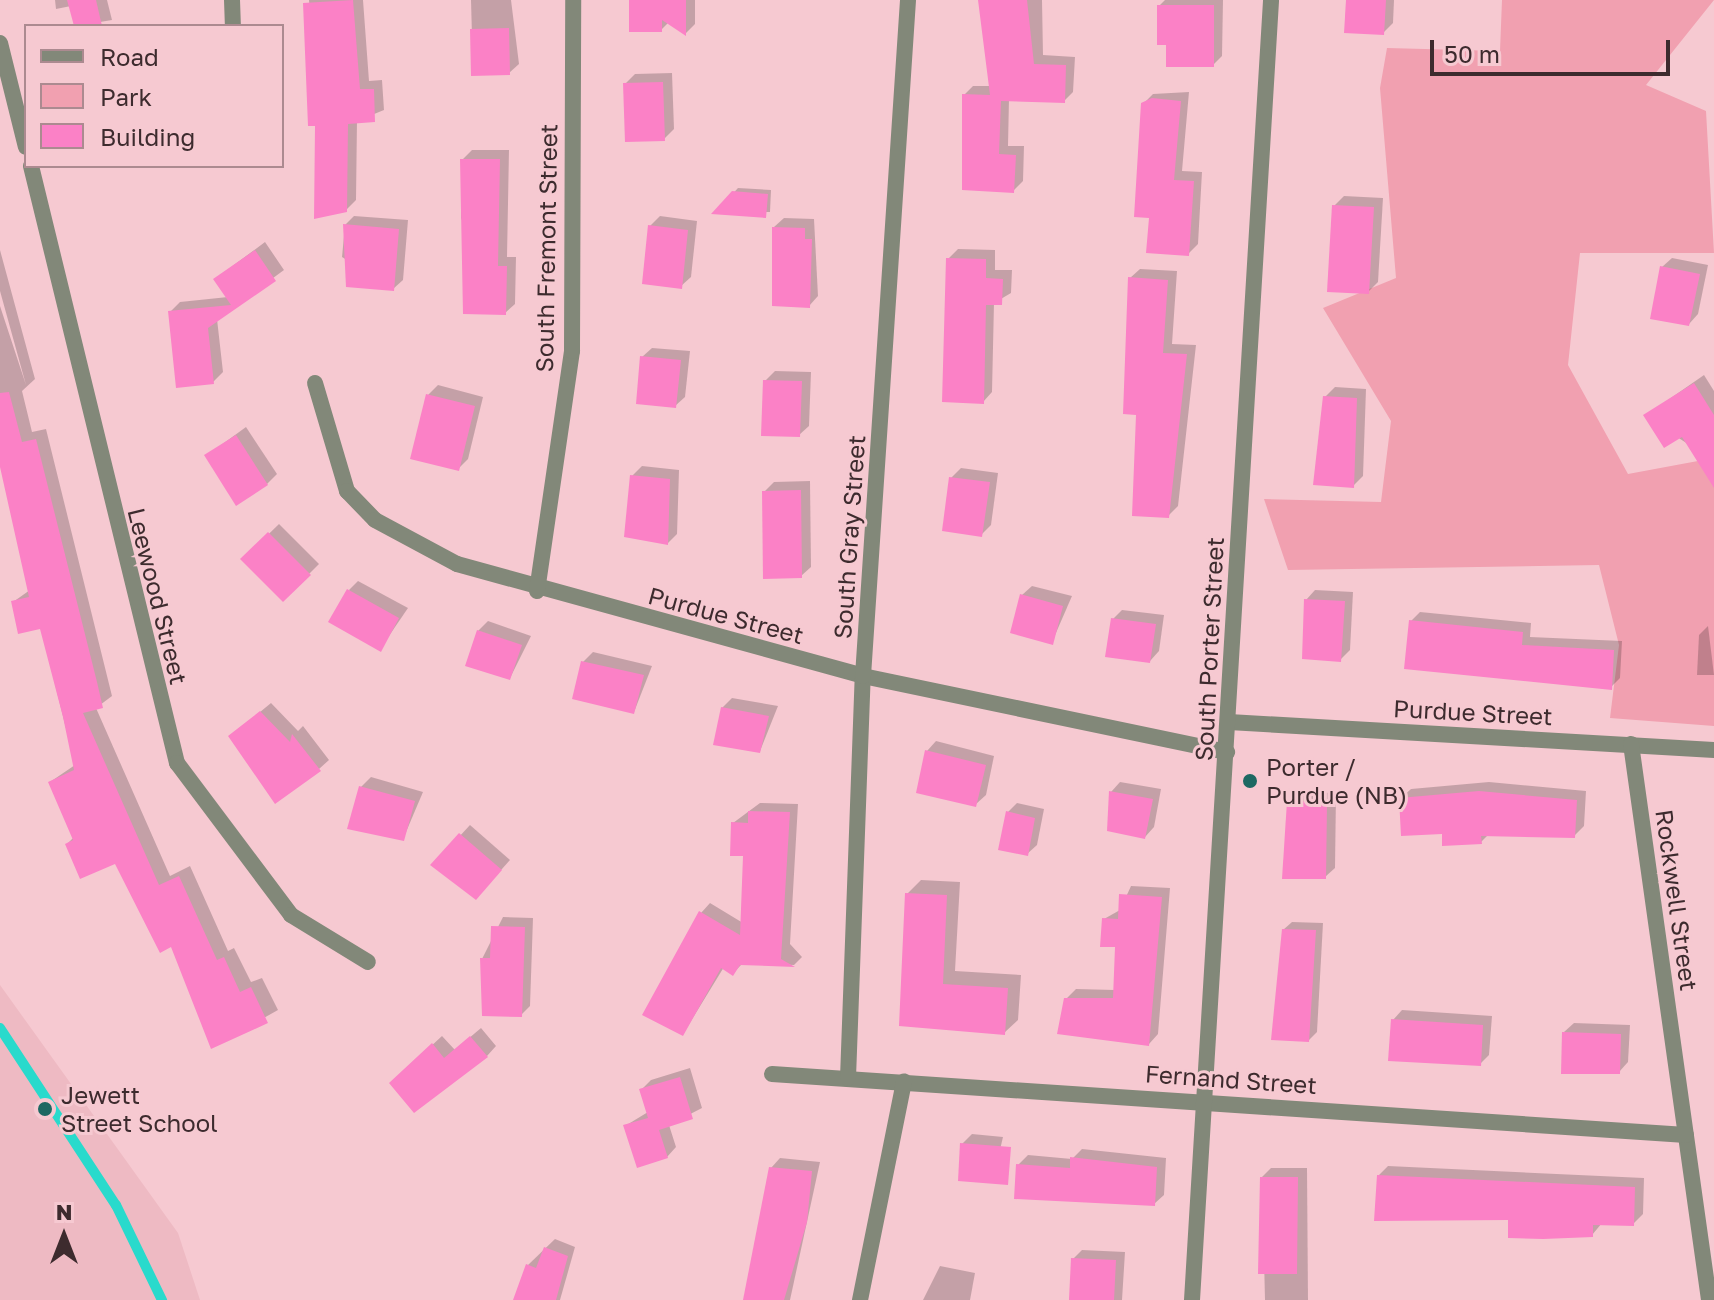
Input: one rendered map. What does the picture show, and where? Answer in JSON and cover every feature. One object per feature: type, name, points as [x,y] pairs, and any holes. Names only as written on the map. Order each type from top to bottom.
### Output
[{"type":"street","points":[[232,0],[233,24]]},
{"type":"street","name":"South Fremont Street","points":[[537,591],[572,351],[573,0]]},
{"type":"street","name":"South Gray Street","points":[[848,1078],[863,676],[908,0]]},
{"type":"street","name":"South Porter Street","points":[[1192,1300],[1271,0]]},
{"type":"street","points":[[0,43],[24,139]]},
{"type":"street","name":"Leewood Street","points":[[31,168],[177,763],[291,915],[368,962]]},
{"type":"street","name":"Purdue Street","points":[[315,383],[347,491],[375,520],[457,564],[537,591],[863,676],[1227,752]]},
{"type":"street","name":"Purdue Street","points":[[1229,722],[1714,750]]},
{"type":"street","name":"Rockwell Street","points":[[1631,744],[1710,1292]]},
{"type":"street","name":"Fernand Street","points":[[772,1074],[1686,1135]]},
{"type":"street","points":[[860,1300],[904,1081]]},
{"type":"shaded area","name":"Jewett Street School","points":[[0,985],[178,1233],[200,1300],[0,1300]]},
{"type":"green space","points":[[1502,0],[1714,0],[1646,85],[1706,111],[1714,253],[1580,253],[1568,365],[1628,474],[1714,458],[1714,726],[1610,718],[1619,645],[1599,565],[1288,570],[1264,499],[1381,502],[1391,421],[1323,308],[1396,278],[1380,88],[1387,48],[1500,51]]},
{"type":"building","points":[[67,0],[96,0],[102,24],[73,24]]},
{"type":"building","points":[[353,0],[360,89],[374,89],[375,122],[348,124],[347,212],[314,219],[315,126],[308,126],[303,3]]},
{"type":"building","points":[[629,0],[686,0],[686,36],[662,20],[662,32],[629,32]]},
{"type":"building","points":[[978,0],[1027,0],[1034,64],[1066,65],[1065,103],[1001,101],[999,154],[1016,155],[1014,193],[962,190],[962,94],[990,95]]},
{"type":"building","points":[[1346,0],[1386,0],[1384,35],[1344,33]]},
{"type":"building","points":[[1157,5],[1214,5],[1214,67],[1166,67],[1166,45],[1157,45]]},
{"type":"building","points":[[509,28],[510,75],[471,76],[470,29]]},
{"type":"building","points":[[663,82],[665,141],[625,142],[623,83]]},
{"type":"building","points":[[1152,98],[1181,101],[1174,180],[1194,181],[1189,256],[1146,253],[1149,218],[1134,217],[1141,103]]},
{"type":"building","points":[[460,159],[500,159],[498,266],[507,266],[506,315],[463,314]]},
{"type":"building","points":[[732,191],[768,194],[766,218],[711,214]]},
{"type":"building","points":[[1332,205],[1374,207],[1369,294],[1327,292]]},
{"type":"building","points":[[343,224],[399,229],[394,291],[346,287]]},
{"type":"building","points":[[648,225],[688,230],[682,289],[642,284]]},
{"type":"building","points":[[772,227],[805,228],[805,239],[812,239],[810,308],[772,306]]},
{"type":"building","points":[[255,250],[276,281],[208,328],[214,384],[176,388],[168,311],[231,305],[213,279]]},
{"type":"building","points":[[946,258],[986,259],[986,278],[1003,279],[1002,305],[986,305],[984,404],[942,402]]},
{"type":"building","points":[[1660,266],[1700,274],[1689,326],[1650,319]]},
{"type":"building","points":[[1128,277],[1168,280],[1163,353],[1187,354],[1169,518],[1132,516],[1136,415],[1123,414]]},
{"type":"building","points":[[640,356],[681,360],[676,408],[636,404]]},
{"type":"building","points":[[763,380],[802,381],[800,437],[761,436]]},
{"type":"building","points":[[1694,383],[1714,415],[1714,488],[1682,437],[1664,448],[1643,415]]},
{"type":"building","points":[[9,392],[22,442],[36,439],[103,708],[83,713],[159,885],[179,876],[217,960],[224,957],[240,992],[251,987],[268,1023],[211,1049],[171,947],[160,953],[115,864],[80,879],[65,844],[73,840],[48,782],[74,770],[63,717],[40,629],[18,634],[11,601],[29,597],[0,467],[0,393]]},
{"type":"building","points":[[426,394],[475,406],[459,471],[410,459]]},
{"type":"building","points":[[1323,396],[1357,398],[1354,488],[1313,485]]},
{"type":"building","points":[[236,435],[268,485],[236,506],[204,455]]},
{"type":"building","points":[[630,475],[670,479],[668,545],[624,537]]},
{"type":"building","points":[[949,477],[990,482],[982,537],[942,531]]},
{"type":"building","points":[[801,490],[802,578],[763,579],[762,491]]},
{"type":"building","points":[[268,532],[311,575],[283,602],[240,559]]},
{"type":"building","points":[[347,589],[399,618],[381,652],[328,622]]},
{"type":"building","points":[[1020,594],[1063,606],[1053,645],[1010,633]]},
{"type":"building","points":[[1304,599],[1345,601],[1341,662],[1302,659]]},
{"type":"building","points":[[1111,618],[1156,624],[1150,663],[1105,657]]},
{"type":"building","points":[[1409,620],[1523,632],[1522,645],[1614,650],[1612,690],[1404,669]]},
{"type":"building","points":[[477,630],[522,645],[510,680],[465,666]]},
{"type":"building","points":[[581,661],[644,675],[634,714],[572,699]]},
{"type":"building","points":[[721,707],[769,716],[760,753],[713,745]]},
{"type":"building","points":[[260,711],[290,742],[292,734],[321,771],[275,804],[228,736]]},
{"type":"building","points":[[925,750],[986,765],[976,807],[916,793]]},
{"type":"building","points":[[359,786],[415,801],[404,841],[347,829]]},
{"type":"building","points":[[1109,791],[1153,799],[1145,839],[1107,831]]},
{"type":"building","points":[[1479,791],[1577,800],[1575,838],[1481,836],[1482,844],[1442,846],[1442,834],[1401,836],[1399,798]]},
{"type":"building","points":[[1287,801],[1327,802],[1326,879],[1282,879]]},
{"type":"building","points":[[748,811],[790,812],[781,959],[795,967],[740,965],[733,976],[721,968],[683,1036],[642,1015],[699,911],[740,935],[743,856],[730,856],[731,822],[748,823]]},
{"type":"building","points":[[1006,811],[1035,818],[1028,856],[998,850]]},
{"type":"building","points":[[459,833],[502,870],[476,900],[430,865]]},
{"type":"building","points":[[905,893],[947,895],[943,984],[1008,988],[1005,1035],[899,1026]]},
{"type":"building","points":[[1119,894],[1162,897],[1149,1046],[1057,1034],[1064,998],[1113,998],[1115,947],[1100,947],[1102,918],[1118,919]]},
{"type":"building","points":[[491,926],[525,927],[522,1017],[482,1016],[480,958],[490,958]]},
{"type":"building","points":[[1282,929],[1316,930],[1309,1042],[1271,1040]]},
{"type":"building","points":[[1391,1019],[1483,1025],[1481,1066],[1388,1061]]},
{"type":"building","points":[[1562,1032],[1621,1034],[1620,1074],[1561,1074]]},
{"type":"building","points":[[470,1036],[488,1057],[414,1113],[389,1083],[432,1043],[444,1058]]},
{"type":"building","points":[[680,1077],[693,1119],[659,1130],[668,1158],[637,1168],[623,1125],[648,1118],[639,1089]]},
{"type":"building","points":[[960,1143],[1011,1147],[1008,1185],[958,1181]]},
{"type":"building","points":[[1070,1157],[1157,1167],[1155,1206],[1014,1199],[1016,1164],[1070,1168]]},
{"type":"building","points":[[769,1167],[812,1171],[807,1222],[784,1300],[743,1300]]},
{"type":"building","points":[[1377,1175],[1635,1187],[1634,1226],[1593,1225],[1593,1237],[1543,1239],[1508,1238],[1508,1220],[1374,1221]]},
{"type":"building","points":[[1260,1177],[1298,1177],[1297,1274],[1258,1274]]},
{"type":"building","points":[[544,1247],[568,1256],[556,1300],[513,1300],[526,1264],[536,1268]]},
{"type":"building","points":[[1071,1258],[1116,1260],[1114,1300],[1069,1300]]},
{"type":"waterway","points":[[0,1028],[116,1205],[162,1300]]},
{"type":"place","name":"Porter / Purdue (NB)","points":[[1250,781]]},
{"type":"place","name":"Jewett Street School","points":[[45,1109]]}]
